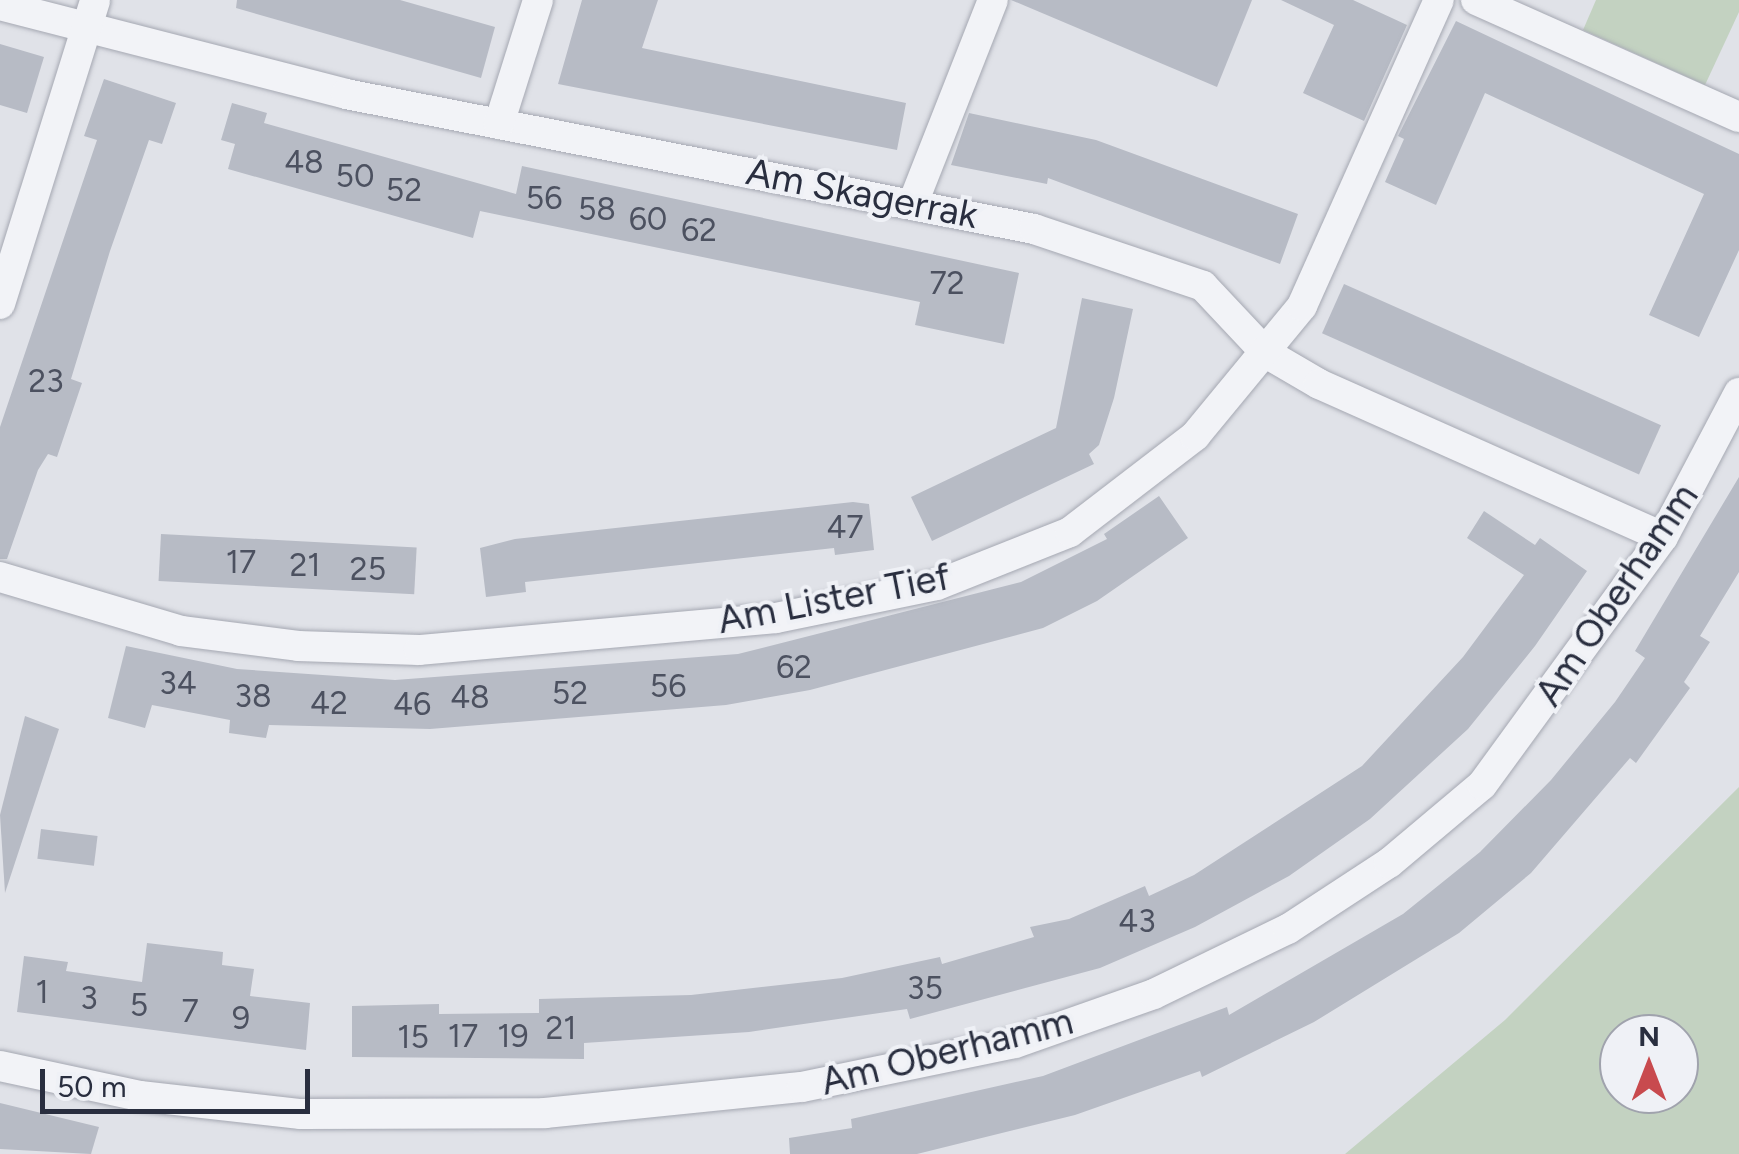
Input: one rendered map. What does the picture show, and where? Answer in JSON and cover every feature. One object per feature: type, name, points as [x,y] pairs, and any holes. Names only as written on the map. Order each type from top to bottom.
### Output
[{"type":"street","points":[[499,124],[538,0]]},
{"type":"street","points":[[914,203],[993,0]]},
{"type":"street","name":"Am Lister Tief","points":[[0,576],[181,632],[298,646],[418,650],[776,618],[938,584],[1070,532],[1195,436],[1302,306],[1439,0]]},
{"type":"street","points":[[1476,0],[1739,117]]},
{"type":"street","name":"Am Skagerrak","points":[[0,5],[90,14],[237,70],[1034,230],[1203,286],[1266,353],[1319,384],[1663,536]]},
{"type":"street","points":[[0,304],[90,14]]},
{"type":"street","name":"Am Oberhamm","points":[[0,1066],[140,1096],[300,1114],[545,1112],[802,1088],[1015,1043],[1154,994],[1288,929],[1390,863],[1482,785],[1663,536],[1739,393]]},
{"type":"green space","points":[[1596,0],[1739,0],[1739,12],[1705,85],[1583,30]]},
{"type":"green space","points":[[1739,787],[1739,1154],[1345,1154],[1505,1020]]},
{"type":"building","points":[[237,0],[400,0],[495,27],[481,78],[236,8]]},
{"type":"building","points":[[582,0],[658,0],[642,48],[906,103],[897,150],[558,84]]},
{"type":"building","points":[[1011,0],[1252,0],[1217,87]]},
{"type":"building","points":[[1281,0],[1353,0],[1407,25],[1364,121],[1303,93],[1334,25]]},
{"type":"building","points":[[1456,21],[1739,154],[1739,250],[1699,337],[1649,315],[1704,194],[1485,93],[1436,205],[1385,182],[1404,139],[1398,136]]},
{"type":"building","points":[[0,44],[44,57],[27,113],[0,105]]},
{"type":"building","points":[[104,79],[176,103],[162,144],[149,140],[110,251],[71,379],[82,383],[57,457],[48,454],[38,470],[7,559],[0,559],[0,427],[97,140],[84,136]]},
{"type":"building","points":[[232,103],[267,113],[264,123],[516,194],[522,166],[1019,273],[1004,344],[915,325],[920,302],[480,211],[473,238],[228,169],[235,144],[221,140]]},
{"type":"building","points":[[969,113],[1096,140],[1298,214],[1280,264],[1048,178],[1047,184],[951,165]]},
{"type":"building","points":[[1344,284],[1661,425],[1639,474],[1322,333]]},
{"type":"building","points":[[1082,298],[1133,309],[1114,398],[1099,445],[1089,454],[1094,464],[932,541],[911,497],[1056,428]]},
{"type":"building","points":[[1739,477],[1739,572],[1700,636],[1710,642],[1684,682],[1690,688],[1636,763],[1630,758],[1531,873],[1459,933],[1314,1022],[1202,1077],[1200,1071],[1075,1115],[917,1154],[790,1154],[789,1138],[852,1128],[851,1119],[1043,1076],[1227,1007],[1229,1015],[1403,914],[1480,852],[1551,780],[1615,702],[1645,658],[1635,651]]},
{"type":"building","points":[[1159,496],[1188,538],[1097,601],[1043,628],[810,690],[726,705],[430,729],[269,725],[266,738],[229,733],[230,720],[152,705],[145,728],[108,718],[126,646],[237,669],[395,680],[738,654],[1021,582],[1107,539],[1104,534]]},
{"type":"building","points":[[853,502],[869,504],[874,550],[835,555],[834,548],[525,582],[526,592],[486,597],[480,548],[515,539]]},
{"type":"building","points":[[1484,511],[1535,545],[1540,538],[1587,571],[1535,646],[1468,729],[1370,819],[1289,876],[1195,927],[1100,968],[910,1019],[907,1009],[749,1032],[584,1043],[584,1059],[352,1057],[352,1006],[439,1004],[439,1014],[539,1013],[539,999],[691,995],[842,978],[940,957],[942,964],[1034,937],[1030,927],[1069,919],[1145,886],[1149,896],[1194,875],[1362,766],[1463,657],[1524,575],[1467,538]]},
{"type":"building","points":[[161,534],[417,547],[414,594],[159,581]]},
{"type":"building","points":[[25,716],[59,729],[5,893],[0,815]]},
{"type":"building","points":[[41,829],[98,836],[94,866],[37,859]]},
{"type":"building","points":[[147,943],[223,952],[222,965],[254,969],[250,996],[310,1003],[306,1050],[17,1012],[24,956],[68,962],[66,971],[142,982]]},
{"type":"building","points":[[0,1103],[99,1127],[91,1154],[0,1149]]}]
